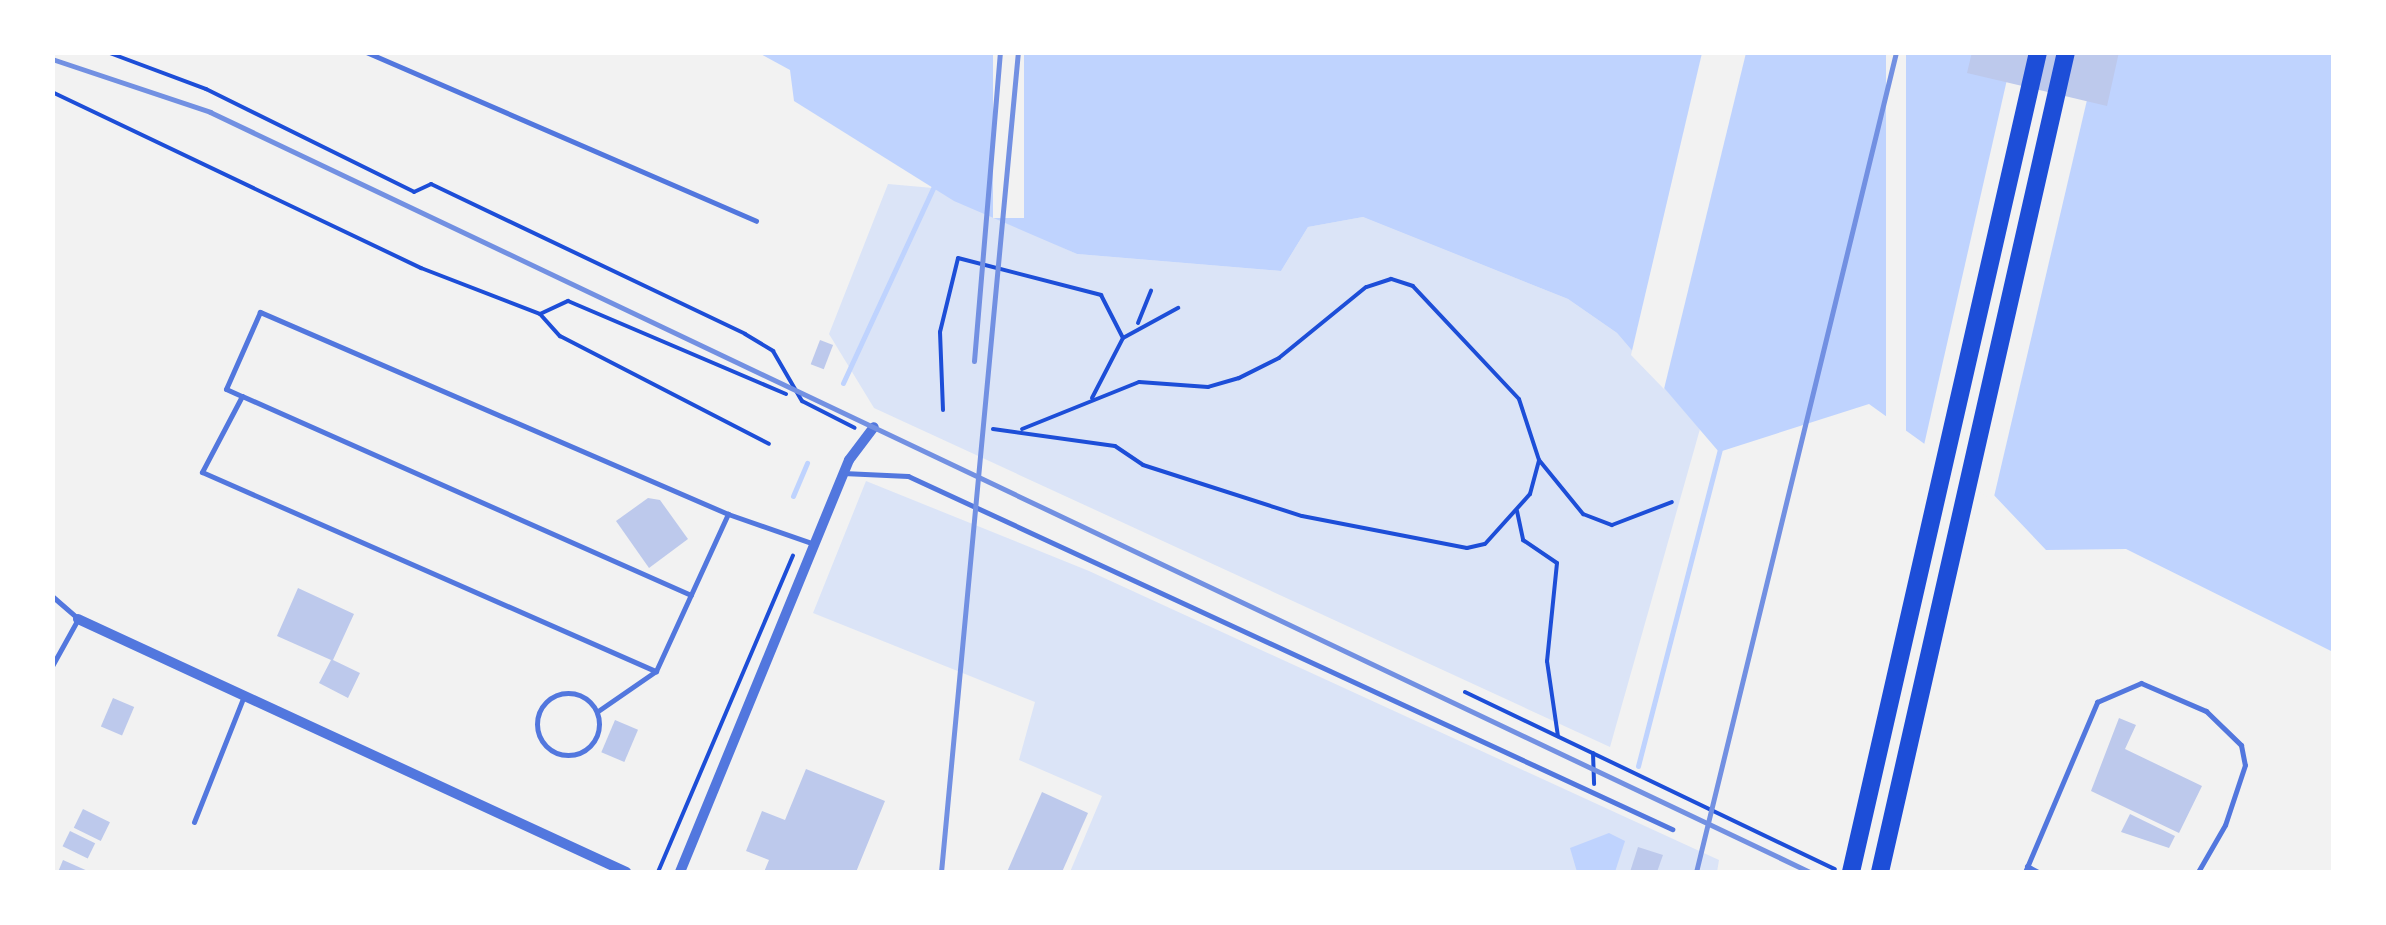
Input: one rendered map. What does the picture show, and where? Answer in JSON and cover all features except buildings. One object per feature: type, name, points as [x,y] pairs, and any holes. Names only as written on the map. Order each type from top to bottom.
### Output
[{"type":"main road","points":[[1851,872],[2038,52]]},
{"type":"main road","points":[[1880,872],[2066,52]]},
{"type":"street","points":[[680,872],[843,473],[870,432]]},
{"type":"street","points":[[78,619],[626,872]]},
{"type":"lane","points":[[366,52],[756,222]]},
{"type":"lane","points":[[690,595],[226,389],[260,312],[728,514],[814,544]]},
{"type":"lane","points":[[242,396],[202,472],[656,671]]},
{"type":"lane","points":[[843,473],[908,476],[1672,829]]},
{"type":"lane","points":[[598,710],[656,671],[728,514]]},
{"type":"lane","points":[[52,596],[78,619],[52,666]]},
{"type":"lane","points":[[2038,872],[2026,869],[2097,702],[2141,683],[2206,711],[2242,745],[2245,765],[2225,825],[2198,872]]},
{"type":"lane","points":[[571,693],[598,710],[596,735],[580,752],[559,754],[542,740],[538,716],[549,700],[571,693]]},
{"type":"lane","points":[[194,822],[244,696]]},
{"type":"path","points":[[107,52],[206,89],[414,192],[431,184],[744,334],[773,352],[802,400],[870,432]]},
{"type":"path","points":[[52,92],[422,268],[540,314],[560,336],[746,425],[769,444]]},
{"type":"path","points":[[943,410],[940,332],[958,258],[1100,296],[1124,338]]},
{"type":"path","points":[[1022,429],[1139,382],[1208,387],[1239,378],[1279,358],[1366,286],[1391,280],[1414,286],[1519,399],[1539,460],[1583,514],[1612,525],[1672,502]]},
{"type":"path","points":[[1088,402],[1124,338],[1138,323],[1151,291]]},
{"type":"path","points":[[540,314],[568,301],[786,394]]},
{"type":"path","points":[[1138,323],[1178,308]]},
{"type":"path","points":[[993,428],[1022,429],[1114,446],[1143,465],[1302,516],[1436,544],[1485,544],[1516,510],[1539,460]]},
{"type":"path","points":[[1516,510],[1523,540],[1557,563],[1547,660],[1558,736]]},
{"type":"path","points":[[658,872],[784,561],[814,544]]},
{"type":"path","points":[[1465,692],[1842,872]]},
{"type":"path","points":[[1592,752],[1594,793]]},
{"type":"shaded area","points":[[888,184],[933,188],[1077,254],[1281,271],[1308,227],[1363,217],[1568,299],[1617,333],[1700,429],[1610,747],[874,408],[829,334]]},
{"type":"shaded area","points":[[866,481],[1089,571],[1719,860],[1717,872],[1070,872],[1102,796],[1019,760],[1035,702],[813,613]]},
{"type":"water","points":[[759,53],[2333,53],[2333,652],[2126,549],[2046,550],[1990,491],[1869,404],[1719,452],[1617,333],[1568,299],[1363,217],[1308,227],[1281,271],[1077,254],[954,201],[794,101],[790,70]]},
{"type":"water","points":[[1609,833],[1625,841],[1615,872],[1577,872],[1570,848]]},
{"type":"pier","points":[[993,53],[1024,53],[1024,218],[993,218]]},
{"type":"pier","points":[[1702,53],[1746,53],[1664,389],[1631,355]]},
{"type":"pier","points":[[1886,53],[1906,53],[1906,444],[1886,444]]},
{"type":"pier","points":[[2013,53],[2098,53],[1993,501],[1922,454]]},
{"type":"waterway","points":[[843,383],[934,186]]},
{"type":"waterway","points":[[1638,766],[1720,450]]},
{"type":"waterway","points":[[793,496],[807,463]]},
{"type":"railway","points":[[974,361],[1000,52]]},
{"type":"railway","points":[[941,872],[1018,52]]},
{"type":"railway","points":[[1696,872],[1896,52]]},
{"type":"railway","points":[[52,59],[210,112],[1810,872]]}]
